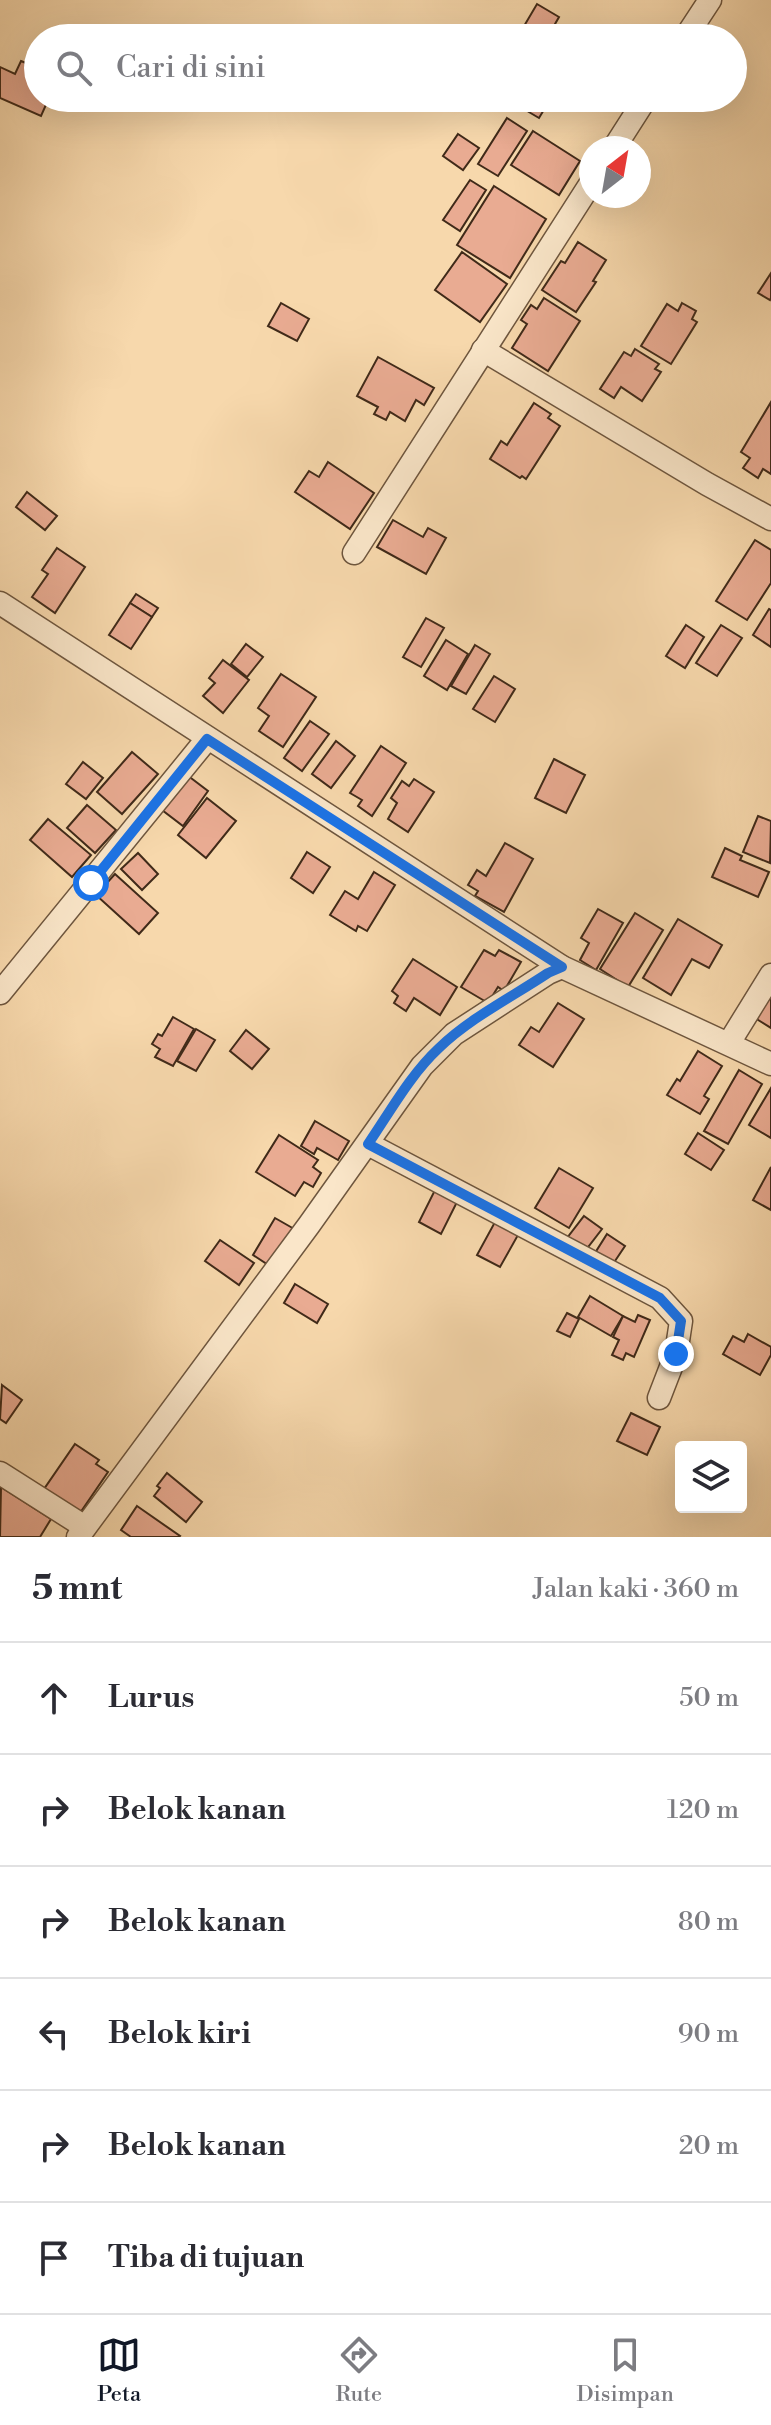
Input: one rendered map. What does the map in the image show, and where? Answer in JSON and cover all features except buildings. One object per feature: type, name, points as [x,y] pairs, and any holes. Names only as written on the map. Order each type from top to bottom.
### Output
[{"type":"street","points":[[694,24],[710,0]]},
{"type":"street","points":[[622,136],[637,112]]},
{"type":"street","points":[[354,553],[579,202]]},
{"type":"street","points":[[483,350],[771,519]]},
{"type":"street","points":[[0,603],[562,967],[771,1064]]},
{"type":"street","points":[[0,993],[207,739]]},
{"type":"street","points":[[0,1473],[80,1534],[368,1144],[422,1066],[454,1034],[562,967]]},
{"type":"street","points":[[729,1043],[771,975]]},
{"type":"street","points":[[368,1144],[660,1298],[681,1321],[676,1354],[659,1398]]},
{"type":"route","points":[[91,883],[207,739],[562,967],[454,1034],[438,1048],[368,1144],[660,1298],[681,1321],[676,1354]]}]
